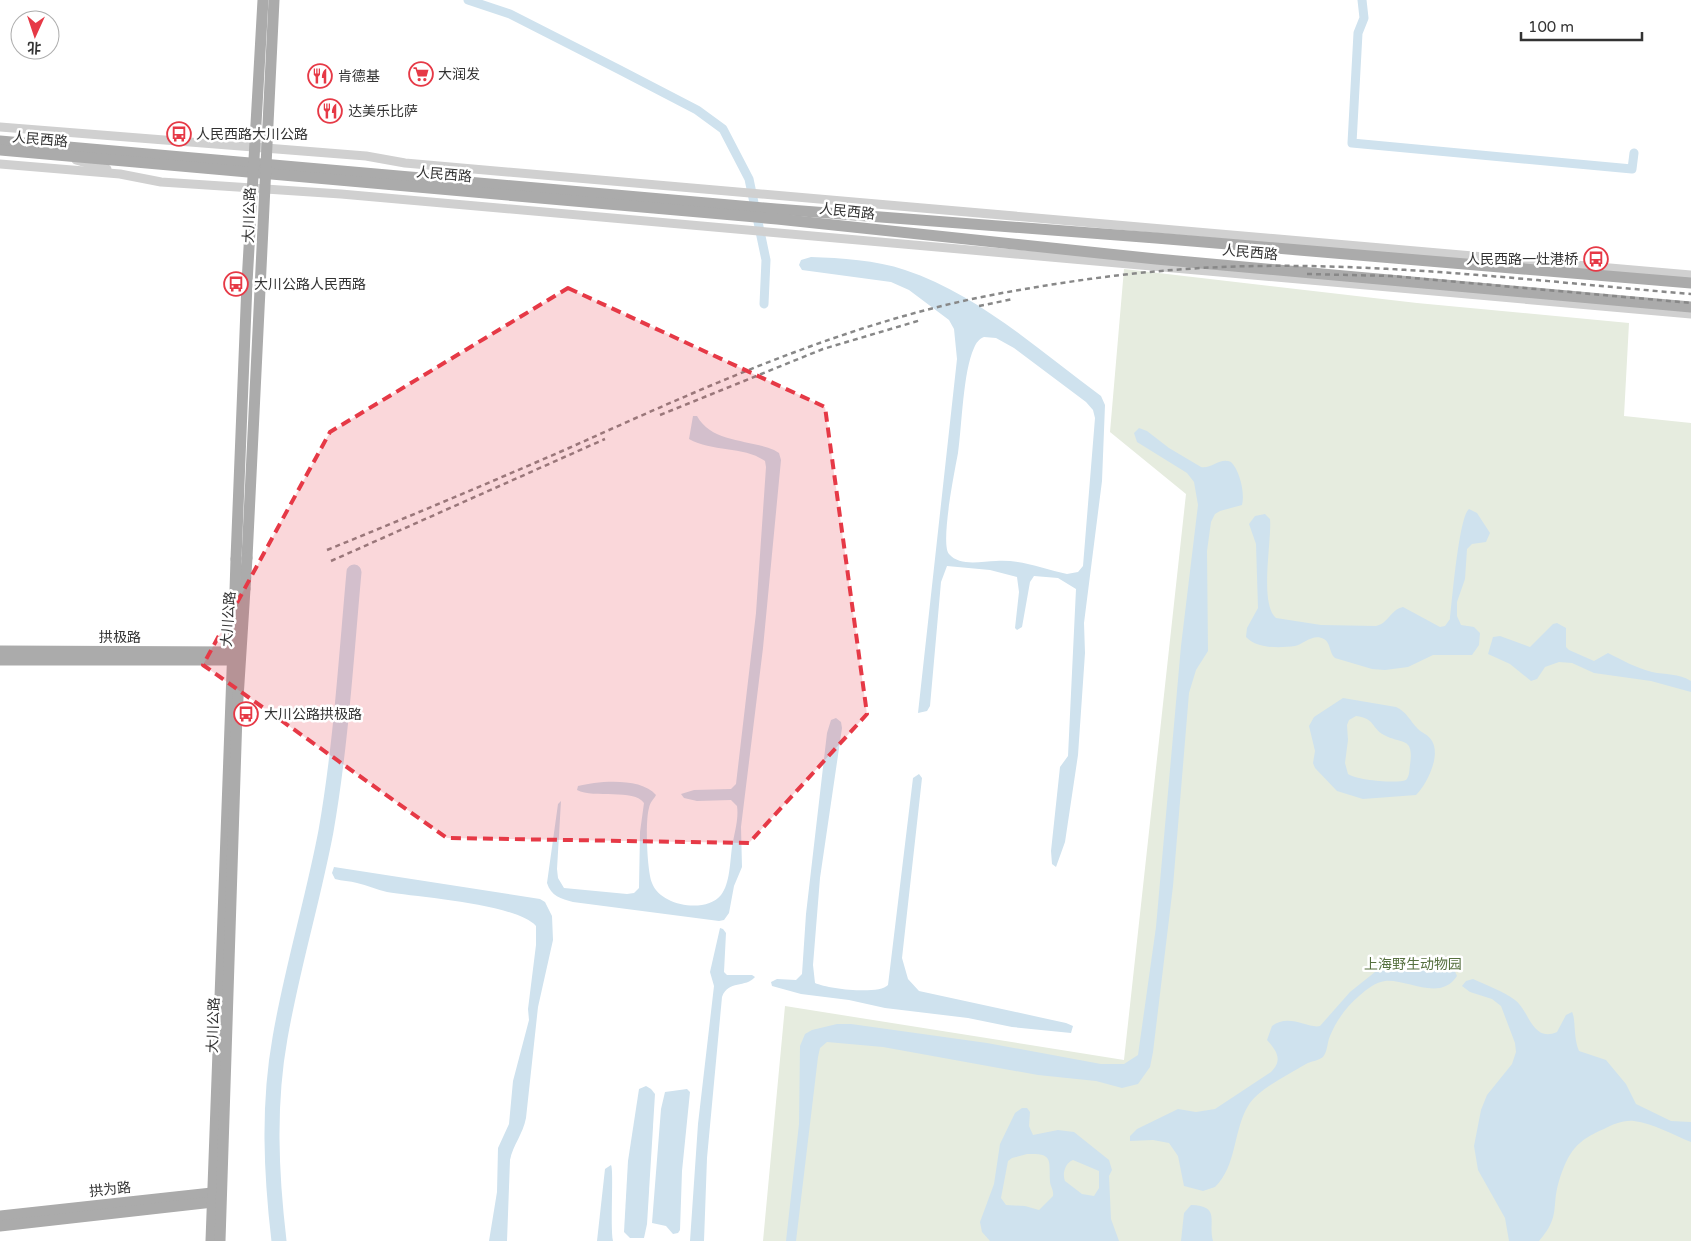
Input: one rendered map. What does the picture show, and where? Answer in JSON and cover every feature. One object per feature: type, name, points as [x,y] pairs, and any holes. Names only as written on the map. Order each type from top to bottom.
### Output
[{"type":"main road","name":"大川公路","points":[[241,559],[265,189],[260,168],[263,0]]},
{"type":"main road","name":"大川公路","points":[[261,148],[274,0]]},
{"type":"main road","name":"人民西路","points":[[0,141],[260,168],[745,212],[1156,238],[1691,283]]},
{"type":"main road","name":"人民西路","points":[[0,150],[260,168]]},
{"type":"main road","name":"大川公路","points":[[220,1241],[218,1197],[235,656],[240,590],[253,188],[260,168]]},
{"type":"main road","name":"人民西路","points":[[776,214],[1156,259],[1691,307]]},
{"type":"main road","name":"拱极路","points":[[0,651],[235,656]]},
{"type":"main road","name":"拱极路","points":[[0,660],[235,656]]},
{"type":"main road","name":"大川公路","points":[[211,1241],[218,1197]]},
{"type":"main road","name":"拱为路","points":[[0,1216],[218,1197]]},
{"type":"main road","name":"拱为路","points":[[0,1226],[218,1197]]},
{"type":"street","name":"人民西路","points":[[0,127],[366,156],[434,166],[1691,275]]},
{"type":"street","points":[[46,154],[132,176]]},
{"type":"street","name":"人民西路","points":[[0,164],[132,176],[161,182],[399,199],[1691,314]]},
{"type":"highlighted area","points":[[568,288],[825,407],[867,714],[749,843],[447,838],[203,665],[330,432]]},
{"type":"green space","name":"上海野生动物园","points":[[1124,269],[1417,303],[1629,323],[1624,416],[1691,423],[1691,1241],[763,1241],[785,1006],[1124,1060],[1186,494],[1110,432]]},
{"type":"water","points":[[811,257],[870,262],[905,270],[932,281],[959,294],[1008,326],[1101,396],[1105,405],[1102,481],[1084,623],[1085,653],[1078,755],[1065,842],[1056,867],[1052,864],[1051,851],[1060,767],[1068,756],[1076,589],[1058,578],[1034,576],[1030,582],[1022,627],[1017,630],[1015,628],[1019,592],[1017,577],[990,570],[947,566],[941,582],[930,706],[927,711],[918,713],[957,359],[954,329],[949,320],[909,290],[891,282],[802,270],[799,265],[801,260]],"holes":[[[984,337],[996,338],[1014,348],[1086,402],[1093,410],[1095,418],[1083,566],[1078,572],[1067,574],[1014,561],[965,562],[959,561],[949,554],[946,536],[947,522],[958,453],[967,371],[970,358],[978,341]]]},
{"type":"water","points":[[693,416],[697,416],[704,425],[721,436],[774,450],[779,453],[781,460],[763,648],[741,827],[742,867],[734,886],[729,913],[724,920],[719,921],[573,902],[554,894],[547,883],[558,804],[561,801],[557,869],[558,878],[564,888],[627,894],[634,893],[639,888],[640,832],[644,803],[632,796],[593,794],[577,790],[578,786],[586,784],[619,782],[640,785],[656,795],[649,808],[647,834],[650,877],[657,891],[673,902],[695,906],[714,901],[721,895],[726,885],[737,821],[737,806],[731,800],[697,801],[684,798],[681,794],[694,790],[731,789],[736,784],[756,613],[766,467],[765,461],[757,456],[708,446],[689,439]]},
{"type":"water","points":[[1139,428],[1147,431],[1169,448],[1201,467],[1223,461],[1231,462],[1239,476],[1243,494],[1242,505],[1220,511],[1215,514],[1211,522],[1207,551],[1208,651],[1196,670],[1189,693],[1173,886],[1150,1067],[1138,1084],[1122,1088],[1096,1081],[1038,1075],[883,1047],[827,1042],[820,1048],[818,1057],[796,1241],[786,1241],[799,1124],[800,1046],[805,1034],[812,1030],[837,1024],[851,1024],[987,1043],[1101,1064],[1124,1064],[1138,1055],[1156,927],[1181,646],[1198,505],[1194,482],[1187,473],[1137,442],[1134,433]]},
{"type":"water","points":[[1469,509],[1477,513],[1490,533],[1486,542],[1472,544],[1467,549],[1465,579],[1457,602],[1457,616],[1461,625],[1474,627],[1480,633],[1479,645],[1472,655],[1433,655],[1408,667],[1385,670],[1372,669],[1335,658],[1329,645],[1320,637],[1312,638],[1295,646],[1276,647],[1256,644],[1246,637],[1247,628],[1258,608],[1256,544],[1249,524],[1255,516],[1265,514],[1270,519],[1267,586],[1271,610],[1276,618],[1321,625],[1376,626],[1403,607],[1440,627],[1445,626],[1450,619],[1459,542],[1465,515]]},
{"type":"water","points":[[1557,623],[1566,628],[1566,647],[1569,650],[1594,661],[1608,653],[1646,670],[1686,678],[1691,681],[1691,692],[1651,681],[1594,673],[1572,663],[1559,662],[1545,667],[1537,679],[1531,681],[1510,664],[1488,654],[1493,637],[1500,636],[1530,647],[1553,624]]},
{"type":"water","points":[[1343,698],[1400,709],[1432,741],[1435,754],[1428,777],[1416,795],[1363,799],[1337,791],[1315,768],[1313,763],[1315,751],[1309,726],[1314,717]],"holes":[[[1356,716],[1370,721],[1380,733],[1409,745],[1411,756],[1409,773],[1406,780],[1394,782],[1377,781],[1348,774],[1345,763],[1348,740],[1347,725],[1349,720]]]},
{"type":"water","points":[[836,718],[841,722],[842,728],[820,878],[813,965],[815,983],[841,989],[864,990],[875,990],[888,985],[913,778],[919,774],[922,778],[902,958],[908,979],[919,991],[1066,1023],[1073,1026],[1071,1033],[1012,1027],[968,1018],[885,1008],[849,1000],[801,994],[772,986],[771,982],[777,979],[796,980],[802,974],[806,914],[827,733],[831,720]]},
{"type":"water","points":[[334,867],[540,899],[545,902],[552,916],[553,940],[538,1007],[526,1118],[510,1160],[507,1241],[489,1241],[497,1192],[498,1148],[509,1124],[513,1081],[529,1020],[528,1009],[536,945],[536,926],[525,918],[488,907],[387,892],[335,879],[332,873]]},
{"type":"water","points":[[720,928],[726,933],[724,972],[727,975],[752,975],[755,977],[747,982],[728,988],[722,997],[707,1158],[704,1241],[690,1241],[698,1124],[714,986],[710,972]]},
{"type":"water","points":[[1417,959],[1439,962],[1453,967],[1457,976],[1450,984],[1433,988],[1385,981],[1372,986],[1359,996],[1346,1009],[1335,1025],[1323,1057],[1308,1063],[1266,1088],[1248,1106],[1243,1116],[1227,1169],[1215,1187],[1203,1191],[1184,1186],[1178,1156],[1169,1143],[1153,1140],[1130,1141],[1130,1136],[1137,1129],[1178,1109],[1196,1112],[1215,1109],[1271,1072],[1278,1060],[1274,1048],[1267,1040],[1272,1026],[1278,1022],[1291,1021],[1320,1026],[1350,992],[1385,964],[1395,960]]},
{"type":"water","points":[[1473,979],[1515,1000],[1536,1029],[1542,1033],[1557,1032],[1566,1015],[1572,1012],[1579,1051],[1606,1060],[1626,1084],[1636,1104],[1671,1121],[1691,1122],[1691,1142],[1656,1127],[1634,1121],[1619,1123],[1595,1133],[1575,1148],[1566,1162],[1559,1181],[1553,1218],[1539,1241],[1509,1241],[1505,1218],[1478,1170],[1474,1146],[1481,1110],[1487,1095],[1512,1064],[1516,1052],[1515,1043],[1501,1006],[1492,999],[1470,992],[1462,986],[1466,981]]},
{"type":"water","points":[[646,1086],[655,1094],[647,1224],[644,1238],[630,1238],[624,1232],[628,1161],[639,1089]]},
{"type":"water","points":[[687,1089],[690,1092],[682,1171],[680,1230],[678,1233],[673,1234],[666,1226],[652,1223],[661,1109],[665,1092]]},
{"type":"water","points":[[1022,1108],[1027,1108],[1030,1112],[1029,1126],[1033,1135],[1058,1130],[1074,1132],[1109,1160],[1112,1170],[1109,1176],[1111,1219],[1119,1241],[990,1241],[982,1232],[980,1222],[994,1184],[1000,1144],[1015,1113]],"holes":[[[1027,1154],[1045,1156],[1049,1163],[1053,1196],[1039,1210],[1025,1206],[1006,1205],[1001,1198],[1008,1161]],[[1073,1160],[1099,1171],[1099,1188],[1094,1196],[1082,1194],[1065,1181],[1065,1169],[1070,1161]]]},
{"type":"water","points":[[611,1165],[613,1241],[597,1241],[605,1169]]},
{"type":"water","points":[[1191,1205],[1206,1208],[1210,1212],[1213,1241],[1181,1241],[1184,1213]]},
{"type":"waterway","points":[[468,0],[510,14],[697,110],[723,129],[749,179],[766,260],[764,304]]},
{"type":"waterway","points":[[1362,0],[1364,18],[1358,33],[1352,143],[1632,169],[1634,153]]},
{"type":"waterway","points":[[279,1241],[272,1139],[276,1063],[296,960],[326,831],[343,702],[354,572]]},
{"type":"railway","points":[[327,550],[779,358],[886,321],[941,306],[997,294],[1127,274],[1258,266],[1312,266],[1421,271],[1691,294]]},
{"type":"railway","points":[[1307,274],[1391,276],[1691,303]]},
{"type":"railway","points":[[979,306],[1013,299]]},
{"type":"railway","points":[[660,415],[823,349],[921,320]]},
{"type":"railway","points":[[331,561],[605,439]]},
{"type":"place","name":"大润发","points":[[421,74]]},
{"type":"place","name":"肯德基","points":[[320,76]]},
{"type":"place","name":"达美乐比萨","points":[[330,111]]},
{"type":"place","name":"人民西路大川公路","points":[[179,134]]},
{"type":"place","name":"人民西路一灶港桥","points":[[1596,259]]},
{"type":"place","name":"大川公路人民西路","points":[[236,284]]},
{"type":"place","name":"大川公路拱极路","points":[[246,714]]}]
